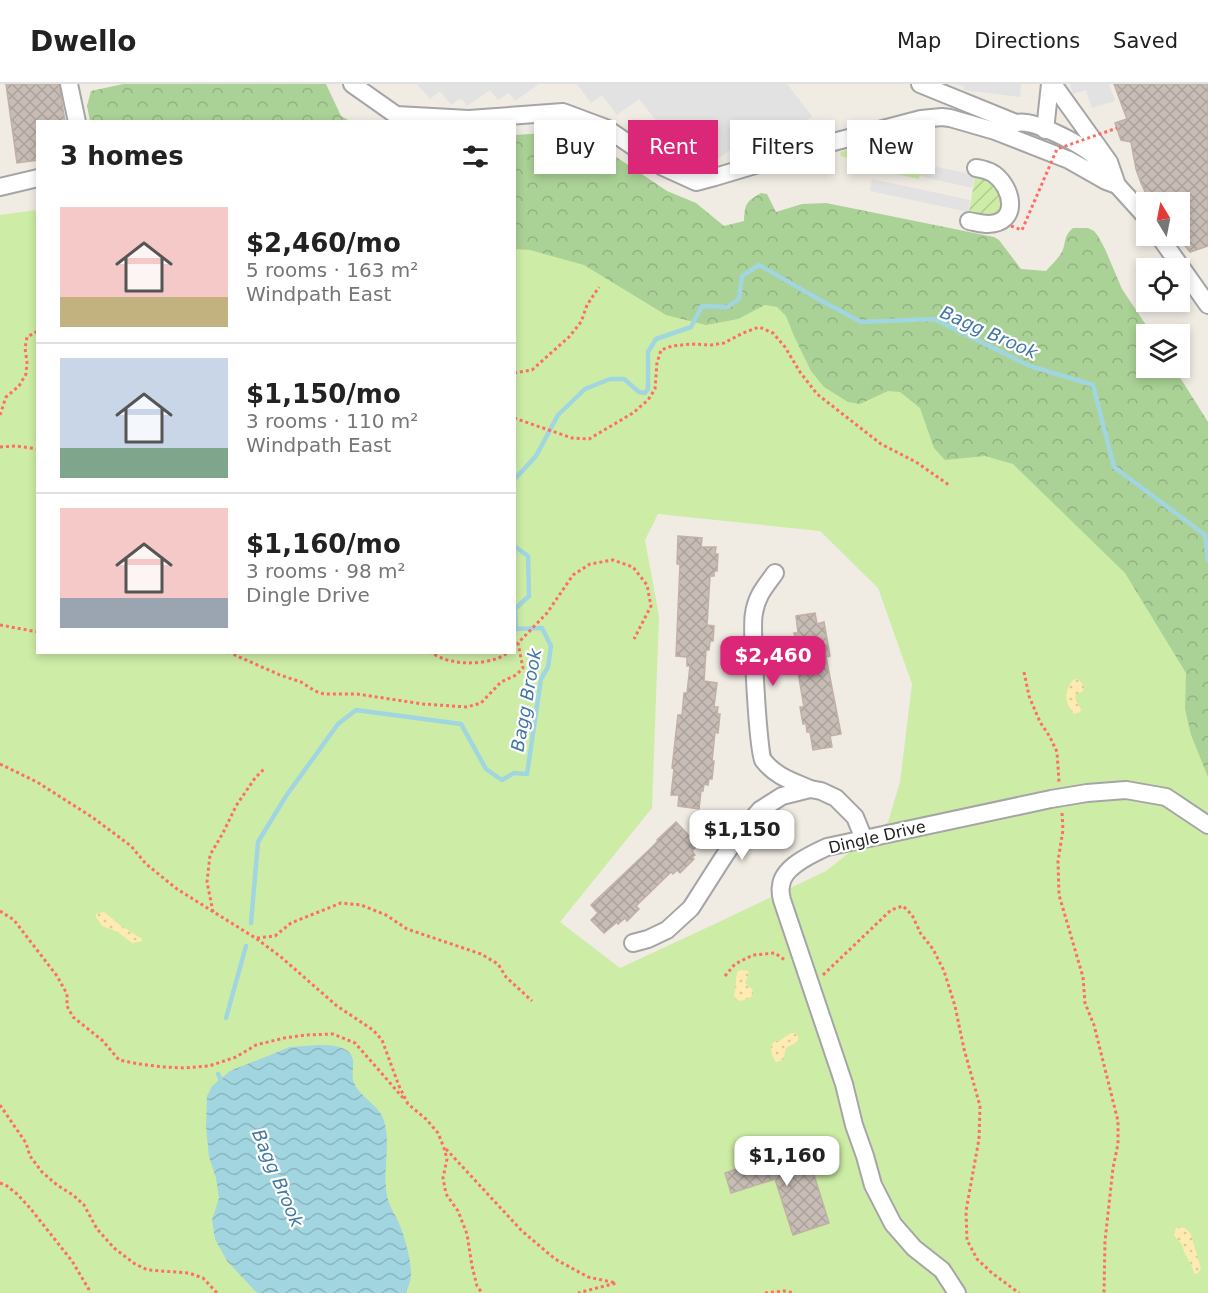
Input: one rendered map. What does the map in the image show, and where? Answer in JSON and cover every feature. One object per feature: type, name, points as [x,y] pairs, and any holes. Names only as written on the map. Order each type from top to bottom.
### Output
[{"type":"street","points":[[69,84],[77,120]]},
{"type":"street","points":[[352,84],[396,115],[469,119],[563,112],[606,128],[663,167],[696,182],[927,117],[950,118],[995,131],[1070,160],[1117,185]]},
{"type":"street","points":[[920,84],[1016,123]]},
{"type":"street","points":[[1052,84],[1109,162],[1117,185]]},
{"type":"street","points":[[1045,130],[1052,84]]},
{"type":"street","points":[[995,131],[1016,123],[1024,123],[1081,146],[1096,158],[1136,206]]},
{"type":"street","points":[[969,221],[988,224],[998,222],[1007,216],[1010,208],[1007,191],[1001,180],[989,171],[976,168]]},
{"type":"street","points":[[0,187],[36,178]]},
{"type":"street","points":[[1167,246],[1208,305]]},
{"type":"street","points":[[1194,283],[1208,300]]},
{"type":"street","points":[[775,573],[758,596],[753,616],[754,662],[762,758],[775,773],[810,789]]},
{"type":"street","points":[[633,943],[667,930],[692,908],[739,834],[760,810],[782,796],[810,789],[821,790],[836,798],[855,817],[864,839]]},
{"type":"street","name":"Dingle Drive","points":[[957,1293],[942,1270],[914,1248],[893,1224],[873,1185],[840,1074],[782,900],[780,883],[791,867],[806,857],[827,848],[1087,793],[1126,790],[1166,797],[1208,825]]},
{"type":"path","points":[[1011,226],[1022,230],[1057,149],[1117,128]]},
{"type":"path","points":[[516,373],[532,370],[569,338],[581,322],[587,305],[599,287]]},
{"type":"path","points":[[516,419],[568,437],[589,439],[633,413],[648,400],[655,389],[657,363],[662,350],[672,346],[724,343],[759,327],[773,333],[817,394],[881,444],[916,462],[949,485]]},
{"type":"path","points":[[0,415],[6,397],[19,386],[26,374],[27,337],[36,331]]},
{"type":"path","points":[[0,447],[36,449]]},
{"type":"path","points":[[516,644],[547,613],[573,575],[590,564],[613,560],[633,567],[647,585],[651,606],[634,639]]},
{"type":"path","points":[[0,625],[36,632]]},
{"type":"path","points":[[233,654],[324,694],[357,694],[423,704],[466,707],[482,703],[501,682],[516,675],[523,668],[520,641]]},
{"type":"path","points":[[434,654],[453,662],[475,663],[503,657],[506,654]]},
{"type":"path","points":[[1024,672],[1029,696],[1057,752],[1063,830],[1058,861],[1059,896],[1083,978],[1085,1003],[1094,1025],[1118,1121],[1118,1144],[1105,1241],[1104,1293]]},
{"type":"path","points":[[0,764],[37,782],[92,817],[131,846],[146,864],[177,890],[255,938],[336,1006],[373,1030],[382,1040],[408,1104]]},
{"type":"path","points":[[213,912],[207,882],[210,855],[236,806],[255,778],[265,768]]},
{"type":"path","points":[[255,938],[275,936],[291,922],[340,903],[361,905],[387,915],[407,929],[482,954],[498,964],[506,977],[531,1001]]},
{"type":"path","points":[[725,976],[735,964],[753,955],[775,954],[791,964],[802,977],[820,977],[891,910],[903,906],[912,915],[944,971],[980,1106],[979,1139],[966,1212],[966,1240],[977,1260],[1019,1293]]},
{"type":"path","points":[[0,911],[14,920],[57,976],[68,994],[67,1006],[73,1017],[103,1041],[120,1060],[185,1068],[208,1066],[236,1057],[256,1045],[295,1037],[333,1034],[355,1043],[408,1104],[438,1133],[447,1159],[443,1178],[446,1194],[458,1211],[467,1234],[477,1286],[482,1293]]},
{"type":"path","points":[[0,1105],[26,1143],[30,1156],[42,1172],[84,1205],[97,1229],[114,1248],[135,1264],[148,1270],[189,1273],[202,1278],[217,1293]]},
{"type":"path","points":[[444,1148],[514,1224],[555,1259],[588,1277],[616,1283],[578,1293]]},
{"type":"path","points":[[0,1183],[17,1194],[30,1208],[72,1261],[91,1293]]},
{"type":"path","points":[[765,1293],[784,1291],[795,1293]]},
{"type":"green space","points":[[123,84],[326,84],[341,116],[348,120],[90,120],[87,106],[91,91]]},
{"type":"green space","points":[[534,134],[534,174],[616,174],[616,157],[628,165],[628,174],[642,174],[667,191],[696,203],[724,226],[744,221],[747,204],[761,193],[767,194],[776,212],[802,204],[826,203],[994,237],[999,240],[1021,269],[1046,271],[1060,255],[1067,235],[1073,228],[1088,228],[1094,231],[1105,249],[1122,289],[1145,324],[1136,324],[1136,378],[1180,378],[1208,422],[1208,777],[1191,735],[1185,709],[1186,673],[1125,573],[1013,464],[985,456],[945,460],[934,448],[920,408],[900,392],[888,391],[860,404],[848,402],[824,387],[811,371],[786,316],[777,307],[765,305],[738,319],[706,325],[666,315],[584,265],[530,250],[516,249],[516,135]]},
{"type":"green space","points":[[847,150],[847,158],[841,156],[840,153]]},
{"type":"green space","points":[[896,174],[920,174],[919,179]]},
{"type":"green space","points":[[975,177],[987,180],[1000,194],[999,210],[993,215],[983,216],[969,212]]},
{"type":"green space","points":[[36,210],[36,654],[516,654],[516,212],[581,210],[899,360],[1208,634],[1208,1293],[0,1293],[0,215]],"holes":[[[658,514],[820,531],[878,588],[912,684],[900,782],[888,822],[826,871],[620,968],[560,922],[652,808],[659,616],[645,540]]]},
{"type":"sand","points":[[1076,679],[1084,687],[1082,692],[1075,695],[1081,709],[1080,712],[1074,714],[1067,701],[1067,693],[1073,680]]},
{"type":"sand","points":[[104,912],[142,941],[132,943],[118,932],[102,926],[96,914]]},
{"type":"sand","points":[[738,971],[748,971],[745,983],[753,993],[751,997],[741,1001],[734,998],[736,977]]},
{"type":"sand","points":[[796,1033],[797,1041],[786,1048],[783,1060],[776,1062],[771,1046],[775,1041]]},
{"type":"sand","points":[[1176,1228],[1186,1229],[1191,1235],[1201,1269],[1197,1274],[1194,1273],[1182,1245],[1174,1235]]},
{"type":"shaded area","points":[[417,84],[539,84],[515,101],[509,93],[498,100],[490,90],[467,106],[462,99],[451,105],[440,91],[430,99]]},
{"type":"shaded area","points":[[577,84],[787,84],[812,116],[807,120],[730,120],[730,150],[719,158],[718,120],[656,120],[639,99],[617,115],[602,95],[591,103]]},
{"type":"shaded area","points":[[952,84],[1021,84],[1020,97],[963,90],[964,86]]},
{"type":"shaded area","points":[[1070,84],[1109,84],[1115,101],[1092,108],[1086,90],[1073,94]]},
{"type":"shaded area","points":[[935,167],[975,175],[972,188],[920,176],[920,174],[935,174]]},
{"type":"shaded area","points":[[872,179],[970,200],[968,212],[870,191]]},
{"type":"water","points":[[318,1045],[339,1047],[348,1051],[353,1060],[354,1083],[383,1118],[387,1136],[387,1196],[403,1233],[410,1263],[411,1277],[406,1293],[257,1293],[227,1261],[215,1239],[212,1220],[219,1198],[216,1178],[209,1157],[206,1127],[207,1096],[212,1086],[230,1071],[290,1047]]},
{"type":"building","points":[[6,84],[59,84],[65,120],[36,120],[36,160],[17,163]]},
{"type":"building","points":[[1114,84],[1208,84],[1208,246],[1190,252],[1185,246],[1190,246],[1190,192],[1145,192],[1136,169],[1131,142],[1121,140],[1115,123],[1127,119]]},
{"type":"building","points":[[678,536],[702,538],[701,547],[716,547],[715,554],[718,554],[717,571],[714,571],[714,576],[710,576],[707,625],[714,626],[713,641],[710,641],[709,650],[706,650],[704,681],[717,683],[714,707],[718,707],[717,714],[720,714],[718,733],[715,732],[712,779],[709,779],[708,785],[704,784],[699,809],[678,806],[679,795],[671,795],[678,715],[682,715],[690,666],[687,666],[687,657],[676,656],[680,564],[677,564]]},
{"type":"building","points":[[815,613],[817,624],[824,622],[830,656],[826,657],[841,734],[830,736],[832,747],[813,750],[810,732],[807,732],[806,723],[803,724],[800,707],[804,707],[793,643],[796,642],[794,633],[798,633],[796,616]]},
{"type":"building","points":[[676,822],[698,845],[692,851],[695,855],[692,857],[694,859],[680,873],[677,870],[673,874],[671,872],[636,906],[639,909],[627,921],[625,918],[618,924],[617,922],[604,933],[591,920],[598,913],[591,905]]},
{"type":"building","points":[[805,1146],[829,1223],[793,1235],[775,1179],[731,1193],[725,1173]]},
{"type":"waterway","name":"Bagg Brook","points":[[516,478],[536,456],[558,415],[585,389],[610,379],[624,379],[639,392],[645,393],[648,389],[648,352],[656,339],[691,327],[702,306],[727,307],[739,299],[742,276],[759,265],[861,322],[934,319],[1030,366],[1093,385],[1114,467],[1205,535],[1208,561]]},
{"type":"waterway","name":"Bagg Brook","points":[[516,547],[528,556],[529,596],[516,608]]},
{"type":"waterway","name":"Bagg Brook","points":[[251,923],[258,842],[286,796],[338,724],[356,710],[461,724],[486,769],[502,780],[514,773],[527,774],[541,679],[548,667],[551,646],[542,628],[516,629]]},
{"type":"waterway","name":"Bagg Brook","points":[[226,1018],[246,946]]},
{"type":"waterway","name":"Bagg Brook","points":[[218,1074],[223,1084]]}]
